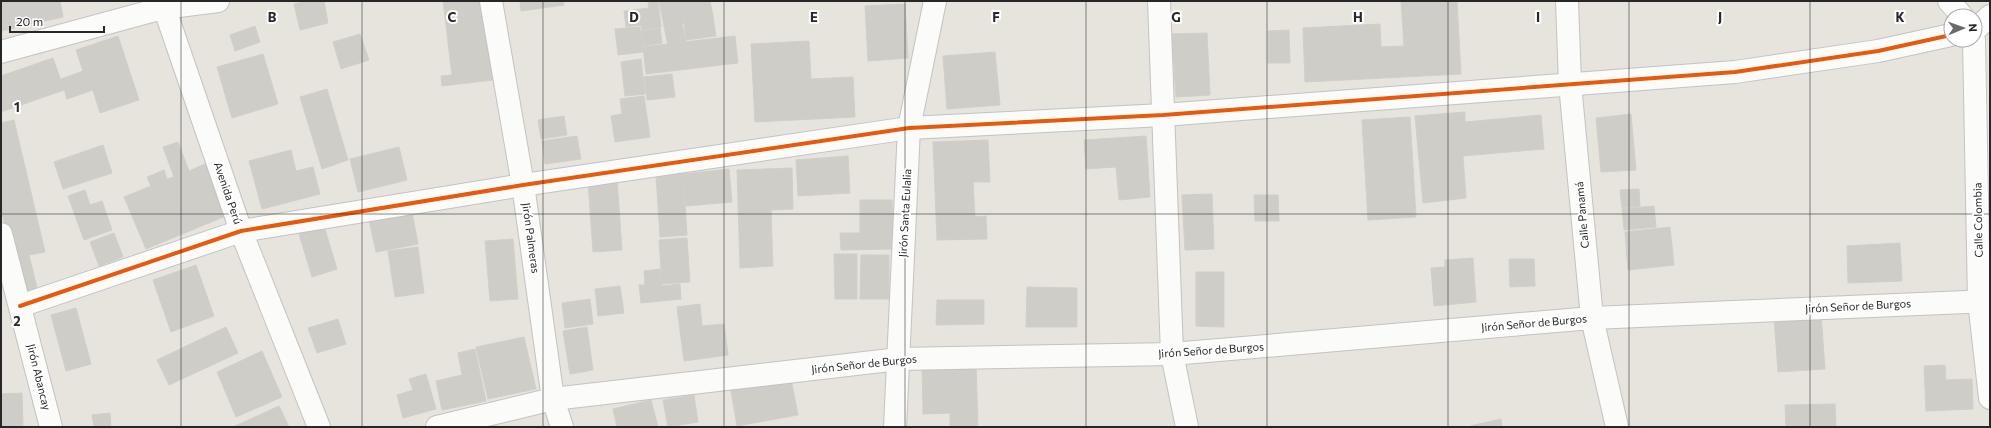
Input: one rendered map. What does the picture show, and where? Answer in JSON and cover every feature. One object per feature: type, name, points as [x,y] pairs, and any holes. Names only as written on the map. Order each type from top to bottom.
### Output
[{"type":"street","points":[[1,52],[162,4],[218,1]]},
{"type":"street","name":"Jirón Palmeras","points":[[491,1],[523,185],[553,399],[562,427]]},
{"type":"street","name":"Jirón Santa Eulalia","points":[[895,427],[909,128],[935,1]]},
{"type":"street","points":[[1159,1],[1172,354],[1187,427]]},
{"type":"street","name":"Calle Panamá","points":[[1567,1],[1570,84],[1592,318],[1617,427]]},
{"type":"street","name":"Avenida Perú","points":[[162,4],[241,231],[319,427]]},
{"type":"street","points":[[20,306],[241,231],[523,185],[909,128],[1163,115],[1735,72],[1878,51],[1943,37]]},
{"type":"street","name":"Calle Colombia","points":[[1974,48],[1990,398]]},
{"type":"street","name":"Jirón Abancay","points":[[1,234],[51,427]]},
{"type":"street","name":"Jirón Señor de Burgos","points":[[437,427],[553,399],[899,359],[1172,354],[1592,318],[1985,301]]},
{"type":"building","points":[[1,1],[60,1],[63,17],[1,31]]},
{"type":"building","points":[[307,1],[324,1],[328,23],[300,30],[294,4]]},
{"type":"building","points":[[443,1],[484,1],[493,80],[442,86],[441,76],[452,75]]},
{"type":"building","points":[[520,1],[563,1],[564,5],[521,11]]},
{"type":"building","points":[[648,1],[658,1],[661,27],[642,30],[641,25],[626,27],[624,11],[649,8]]},
{"type":"building","points":[[659,1],[710,1],[713,17],[682,23],[687,47],[669,51]]},
{"type":"building","points":[[1401,1],[1457,1],[1461,74],[1305,82],[1303,28],[1380,24],[1381,47],[1404,46]]},
{"type":"building","points":[[905,4],[908,58],[868,61],[865,6]]},
{"type":"building","points":[[712,11],[716,36],[686,40],[683,15]]},
{"type":"building","points":[[255,26],[260,42],[235,51],[230,35]]},
{"type":"building","points":[[640,27],[643,52],[618,55],[615,29]]},
{"type":"building","points":[[660,28],[662,43],[643,46],[641,31]]},
{"type":"building","points":[[1289,30],[1290,63],[1268,63],[1268,31]]},
{"type":"building","points":[[1207,33],[1210,95],[1176,97],[1172,34]]},
{"type":"building","points":[[360,34],[369,60],[341,69],[333,42]]},
{"type":"building","points":[[118,36],[139,100],[100,113],[93,90],[67,99],[61,79],[83,71],[76,50]]},
{"type":"building","points":[[735,36],[738,63],[646,74],[643,47]]},
{"type":"building","points":[[809,41],[811,79],[853,77],[855,117],[755,122],[751,44]]},
{"type":"building","points":[[995,52],[1000,105],[947,109],[943,56]]},
{"type":"building","points":[[263,54],[278,104],[232,118],[217,67]]},
{"type":"building","points":[[53,58],[64,90],[1,112],[1,76]]},
{"type":"building","points":[[641,59],[645,94],[625,96],[621,62]]},
{"type":"building","points":[[672,74],[675,97],[647,100],[644,77]]},
{"type":"building","points":[[327,89],[348,160],[322,169],[300,97]]},
{"type":"building","points":[[644,96],[650,137],[615,142],[611,116],[622,114],[620,99]]},
{"type":"building","points":[[1465,112],[1465,122],[1541,115],[1544,149],[1463,156],[1466,198],[1423,203],[1415,116]]},
{"type":"building","points":[[1631,114],[1636,170],[1601,172],[1596,118]]},
{"type":"building","points":[[564,116],[567,135],[541,139],[538,120]]},
{"type":"building","points":[[1410,117],[1416,217],[1368,220],[1362,120]]},
{"type":"building","points":[[14,120],[45,252],[29,255],[38,292],[21,295],[1,208],[1,123]]},
{"type":"building","points":[[577,136],[581,159],[545,164],[542,141]]},
{"type":"building","points":[[1146,136],[1150,197],[1119,200],[1116,167],[1086,169],[1084,140]]},
{"type":"building","points":[[988,140],[990,182],[973,182],[975,217],[986,216],[987,239],[937,240],[933,142]]},
{"type":"building","points":[[178,142],[189,171],[212,161],[233,213],[146,249],[124,197],[151,186],[147,177],[164,170],[167,179],[174,177],[163,147]]},
{"type":"building","points":[[103,145],[112,173],[63,189],[54,162]]},
{"type":"building","points":[[399,147],[407,180],[358,192],[350,159]]},
{"type":"building","points":[[291,150],[296,171],[313,167],[320,194],[262,209],[249,161]]},
{"type":"building","points":[[848,156],[850,193],[798,196],[796,160]]},
{"type":"building","points":[[792,168],[793,209],[771,210],[773,266],[740,268],[737,170]]},
{"type":"building","points":[[729,169],[732,202],[686,206],[683,174]]},
{"type":"building","points":[[683,173],[687,235],[660,237],[656,175]]},
{"type":"building","points":[[617,180],[622,250],[593,252],[588,182]]},
{"type":"building","points":[[1639,189],[1640,206],[1622,208],[1620,190]]},
{"type":"building","points":[[85,190],[90,205],[102,201],[112,230],[84,240],[68,196]]},
{"type":"building","points":[[1212,194],[1214,249],[1185,250],[1182,195]]},
{"type":"building","points":[[1254,195],[1278,195],[1279,221],[1255,221]]},
{"type":"building","points":[[860,200],[892,200],[893,249],[841,250],[840,233],[860,233]]},
{"type":"building","points":[[1654,206],[1656,227],[1624,230],[1622,209]]},
{"type":"building","points":[[412,212],[418,244],[376,252],[369,220]]},
{"type":"building","points":[[324,226],[337,269],[312,277],[299,234]]},
{"type":"building","points":[[1670,227],[1674,265],[1628,270],[1625,232]]},
{"type":"building","points":[[114,233],[123,257],[99,266],[90,242]]},
{"type":"building","points":[[687,238],[690,282],[662,284],[659,240]]},
{"type":"building","points":[[513,239],[518,299],[490,301],[485,241]]},
{"type":"building","points":[[1900,243],[1902,281],[1848,283],[1847,246]]},
{"type":"building","points":[[418,247],[424,293],[395,297],[388,251]]},
{"type":"building","points":[[834,254],[857,254],[857,299],[835,299]]},
{"type":"building","points":[[861,255],[889,255],[889,299],[860,299]]},
{"type":"building","points":[[1473,258],[1476,302],[1434,306],[1431,268],[1445,267],[1445,260]]},
{"type":"building","points":[[1509,259],[1534,259],[1535,286],[1510,287]]},
{"type":"building","points":[[196,265],[214,316],[171,332],[153,280]]},
{"type":"building","points":[[660,269],[662,286],[680,284],[681,299],[641,303],[639,285],[645,285],[644,271]]},
{"type":"building","points":[[1196,272],[1224,272],[1224,327],[1196,326]]},
{"type":"building","points":[[620,286],[624,313],[598,316],[595,289]]},
{"type":"building","points":[[1027,287],[1077,288],[1077,327],[1026,327]]},
{"type":"building","points":[[590,299],[593,324],[565,328],[562,303]]},
{"type":"building","points":[[937,300],[984,300],[984,324],[936,325]]},
{"type":"building","points":[[700,304],[702,326],[724,324],[728,355],[684,361],[677,307]]},
{"type":"building","points":[[76,308],[91,364],[66,371],[51,315]]},
{"type":"building","points":[[1821,314],[1825,369],[1778,372],[1774,317]]},
{"type":"building","points":[[338,319],[346,344],[317,353],[308,328]]},
{"type":"building","points":[[226,327],[238,353],[169,385],[157,360]]},
{"type":"building","points":[[587,327],[593,370],[570,374],[563,331]]},
{"type":"building","points":[[524,337],[536,389],[488,399],[476,347]]},
{"type":"building","points":[[475,349],[486,401],[442,410],[436,381],[462,375],[458,353]]},
{"type":"building","points":[[262,351],[282,397],[236,417],[217,372]]},
{"type":"building","points":[[976,362],[978,427],[950,427],[950,413],[923,414],[922,363]]},
{"type":"building","points":[[1945,365],[1946,380],[1972,379],[1973,409],[1926,411],[1924,366]]},
{"type":"building","points":[[426,374],[436,409],[403,418],[397,395],[413,390],[409,379]]},
{"type":"building","points":[[790,374],[798,415],[737,426],[730,385]]},
{"type":"building","points":[[22,393],[23,427],[1,427],[1,394]]},
{"type":"building","points":[[694,395],[698,422],[668,427],[663,400]]},
{"type":"building","points":[[651,400],[658,427],[617,427],[613,409]]},
{"type":"building","points":[[1835,404],[1836,427],[1786,427],[1785,405]]},
{"type":"building","points":[[279,406],[289,427],[233,427]]},
{"type":"building","points":[[110,413],[111,427],[94,427],[92,415]]},
{"type":"building","points":[[1501,419],[1502,427],[1470,427],[1470,426]]},
{"type":"cycle path","points":[[20,306],[241,231],[523,185],[909,128],[1163,115],[1735,72],[1878,51],[1943,37]]}]
